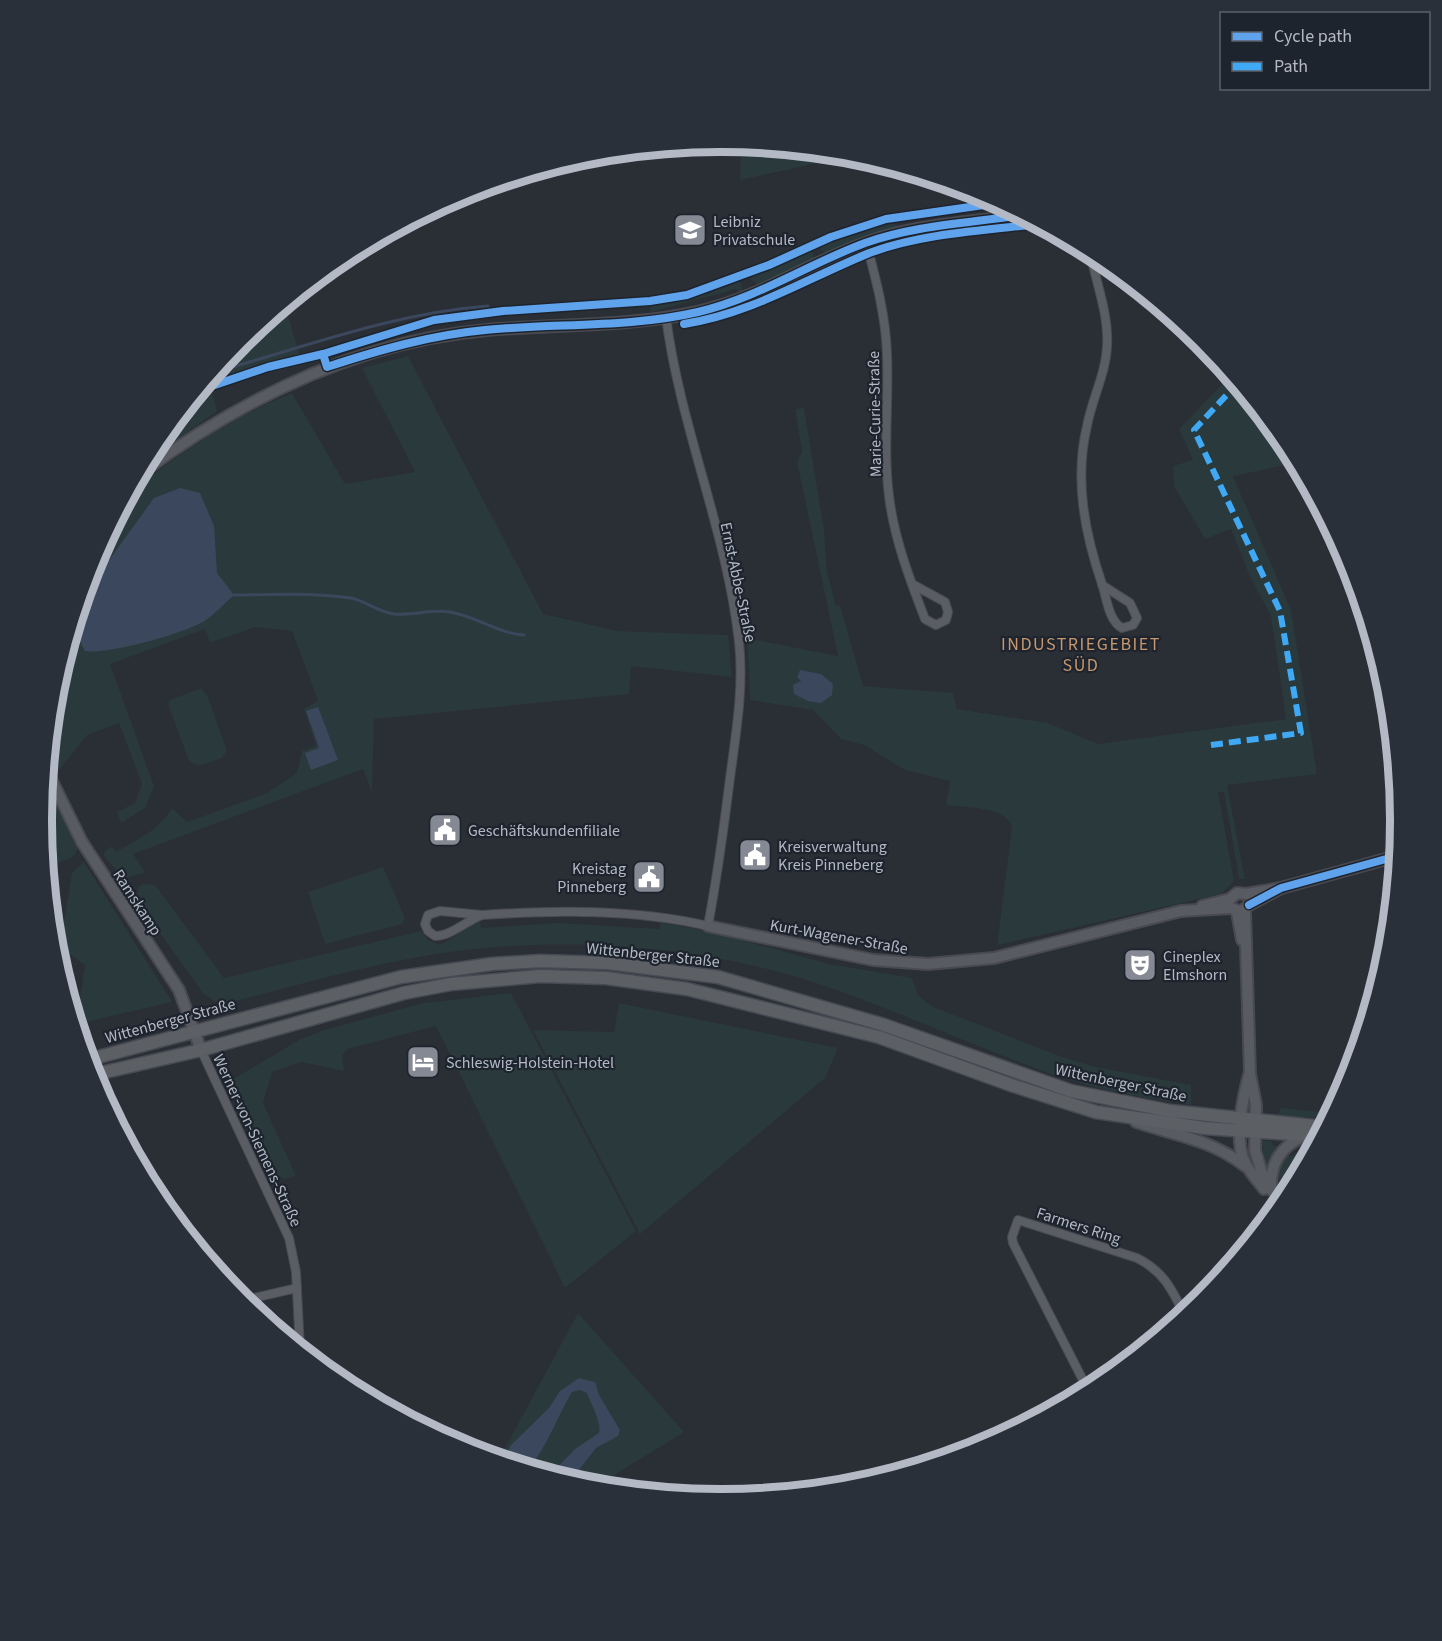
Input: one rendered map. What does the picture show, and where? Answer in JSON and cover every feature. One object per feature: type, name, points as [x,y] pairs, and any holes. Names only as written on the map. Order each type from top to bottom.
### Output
[{"type":"main road","name":"Wittenberger Straße","points":[[96,1057],[401,977],[512,963],[608,963],[718,977],[884,1025],[1071,1091],[1242,1125]]},
{"type":"main road","name":"Wittenberger Straße","points":[[102,1073],[201,1050],[317,1016],[451,984],[540,976],[606,978],[687,988],[879,1037],[1062,1102],[1121,1117],[1255,1126]]},
{"type":"main road","points":[[1255,1126],[1307,1123],[1316,1125]]},
{"type":"main road","points":[[1255,1126],[1306,1135],[1312,1134]]},
{"type":"street","points":[[158,461],[193,435],[274,390],[327,368],[409,342],[485,330],[666,318],[696,312],[740,299],[866,242],[916,230],[1008,217]]},
{"type":"street","name":"Marie-Curie-Straße","points":[[866,242],[885,326],[888,493],[897,536],[912,584],[928,623],[936,625],[946,620],[948,612],[945,602],[912,584]]},
{"type":"street","points":[[1093,266],[1106,323],[1107,346],[1085,434],[1081,486],[1089,546],[1102,585],[1116,624],[1125,628],[1133,625],[1137,618],[1134,606],[1102,585]]},
{"type":"street","name":"Ernst-Abbe-Straße","points":[[666,318],[681,399],[733,605],[739,645],[739,712],[724,832],[708,926]]},
{"type":"street","name":"Ramskamp","points":[[54,784],[82,842],[179,990],[201,1050]]},
{"type":"street","name":"Kurt-Wagener-Straße","points":[[482,915],[440,936],[430,934],[425,924],[428,915],[435,912],[482,915],[537,911],[590,913],[708,926],[873,960],[928,964],[994,958],[1187,910],[1240,905],[1281,888],[1388,858]]},
{"type":"street","points":[[1240,905],[1245,949],[1250,1074],[1256,1093],[1257,1162],[1274,1195]]},
{"type":"street","name":"Werner-von-Siemens-Straße","points":[[201,1050],[284,1225],[293,1253],[300,1339]]},
{"type":"street","points":[[1248,1168],[1242,1157],[1242,1097],[1250,1074]]},
{"type":"street","points":[[1121,1117],[1207,1142],[1223,1150],[1248,1168],[1274,1197]]},
{"type":"street","points":[[1271,1190],[1271,1176],[1279,1152],[1306,1135]]},
{"type":"street","name":"Farmers Ring","points":[[1084,1381],[1013,1243],[1012,1237],[1018,1220],[1137,1258],[1154,1266],[1164,1276],[1180,1306]]},
{"type":"street","points":[[253,1298],[297,1288]]},
{"type":"shaded area","points":[[741,152],[765,153],[827,161],[740,180]]},
{"type":"shaded area","points":[[892,220],[898,227],[864,238],[827,255],[821,249],[822,246]]},
{"type":"shaded area","points":[[810,252],[813,253],[813,260],[757,284],[751,280],[750,277]]},
{"type":"shaded area","points":[[740,281],[743,292],[741,293],[736,289],[651,312],[650,305],[688,298]]},
{"type":"shaded area","points":[[287,312],[300,357],[218,380],[248,348]]},
{"type":"shaded area","points":[[408,356],[543,614],[618,631],[728,635],[732,677],[631,666],[629,694],[374,719],[372,793],[363,769],[133,854],[145,872],[124,879],[104,856],[105,851],[112,846],[116,852],[147,834],[172,808],[187,822],[267,793],[297,773],[302,751],[316,746],[304,709],[318,701],[292,631],[255,627],[210,643],[205,629],[110,664],[154,786],[145,808],[121,823],[117,812],[135,803],[142,784],[119,723],[87,735],[57,773],[55,766],[58,733],[75,647],[103,565],[121,525],[142,486],[151,476],[212,434],[243,416],[292,393],[345,484],[415,472],[362,368]]},
{"type":"shaded area","points":[[1225,381],[1287,465],[1233,476],[1291,610],[1317,774],[1227,785],[1245,879],[1239,879],[1224,792],[1218,792],[1234,881],[1221,894],[997,945],[1012,826],[1008,819],[993,811],[946,805],[950,781],[905,770],[864,745],[841,739],[813,710],[750,700],[747,638],[838,656],[797,462],[802,452],[795,409],[804,408],[824,530],[827,572],[836,606],[840,605],[863,686],[953,693],[957,709],[1048,723],[1098,744],[1286,719],[1271,616],[1250,577],[1231,529],[1205,539],[1174,486],[1173,466],[1193,460],[1179,429]]},
{"type":"shaded area","points":[[210,390],[217,411],[167,447],[191,414]]},
{"type":"shaded area","points":[[201,688],[207,695],[227,751],[222,758],[199,766],[189,761],[168,704],[170,700]]},
{"type":"shaded area","points":[[53,797],[78,849],[73,857],[60,862],[54,860]]},
{"type":"shaded area","points":[[84,862],[172,1002],[84,1022],[79,1006],[85,965],[65,951],[62,934],[72,873]]},
{"type":"shaded area","points":[[383,867],[405,918],[402,924],[325,944],[308,892]]},
{"type":"shaded area","points":[[155,885],[224,978],[421,931],[428,940],[440,945],[480,921],[481,928],[558,923],[659,929],[660,923],[709,931],[829,964],[912,978],[918,995],[931,1006],[1062,1057],[1096,1067],[1191,1085],[1191,1105],[1121,1093],[1070,1080],[849,995],[780,972],[700,955],[659,950],[619,946],[537,945],[461,951],[392,962],[220,1005],[203,993],[135,898],[139,886]]},
{"type":"shaded area","points":[[511,993],[636,1231],[565,1288],[436,1026],[347,1049],[342,1056],[344,1071],[301,1062],[272,1072],[263,1103],[296,1176],[284,1179],[276,1174],[233,1082],[235,1078],[299,1040],[324,1030],[424,1003]]},
{"type":"shaded area","points":[[619,1003],[838,1048],[825,1078],[640,1234],[533,1030],[614,1032]]},
{"type":"shaded area","points":[[1281,1108],[1323,1112],[1320,1117],[1277,1117]]},
{"type":"shaded area","points":[[1261,1141],[1272,1141],[1273,1146],[1281,1146],[1268,1172]]},
{"type":"shaded area","points":[[1303,1150],[1281,1186],[1278,1175],[1285,1153],[1292,1156]]},
{"type":"shaded area","points":[[578,1313],[684,1432],[608,1479],[548,1466],[502,1453]]},
{"type":"water","points":[[180,488],[200,493],[214,526],[217,573],[234,595],[206,620],[182,631],[111,650],[85,651],[78,638],[100,572],[154,498]]},
{"type":"water","points":[[800,670],[821,674],[833,684],[832,695],[821,703],[808,701],[794,694],[793,685],[801,681],[797,677]]},
{"type":"water","points":[[318,707],[338,760],[311,770],[305,753],[319,748],[306,711]]},
{"type":"water","points":[[579,1378],[595,1382],[599,1395],[620,1430],[618,1436],[596,1448],[577,1473],[557,1468],[575,1449],[599,1433],[600,1429],[587,1393],[580,1390],[572,1392],[533,1462],[506,1454],[511,1445],[549,1408],[560,1391]]},
{"type":"waterway","points":[[230,368],[384,323],[488,306]]},
{"type":"waterway","points":[[231,595],[306,594],[351,598],[394,614],[436,611],[460,614],[506,632],[524,635]]},
{"type":"marked path","points":[[1211,745],[1301,733],[1280,611],[1194,430],[1232,390]]},
{"type":"cycle path","points":[[214,385],[268,367],[323,354],[434,320],[503,311],[650,301],[687,295],[769,265],[831,237],[886,219],[982,205]]},
{"type":"cycle path","points":[[323,354],[327,367],[405,344],[465,332],[646,321],[698,312],[762,290],[844,251],[884,237],[923,228],[1008,217]]},
{"type":"cycle path","points":[[684,324],[755,304],[886,247],[929,237],[1025,226]]},
{"type":"cycle path","points":[[1249,905],[1281,888],[1388,858]]},
{"type":"place","name":"Leibniz Privatschule","points":[[690,230]]},
{"type":"place","name":"Geschäftskundenfiliale","points":[[445,830]]},
{"type":"place","name":"Kreisverwaltung Kreis Pinneberg","points":[[755,855]]},
{"type":"place","name":"Kreistag Pinneberg","points":[[649,877]]},
{"type":"place","name":"Cineplex Elmshorn","points":[[1140,965]]},
{"type":"place","name":"Schleswig-Holstein-Hotel","points":[[423,1062]]},
{"type":"district","name":"INDUSTRIEGEBIET SÜD","points":[[1081,654]]}]
